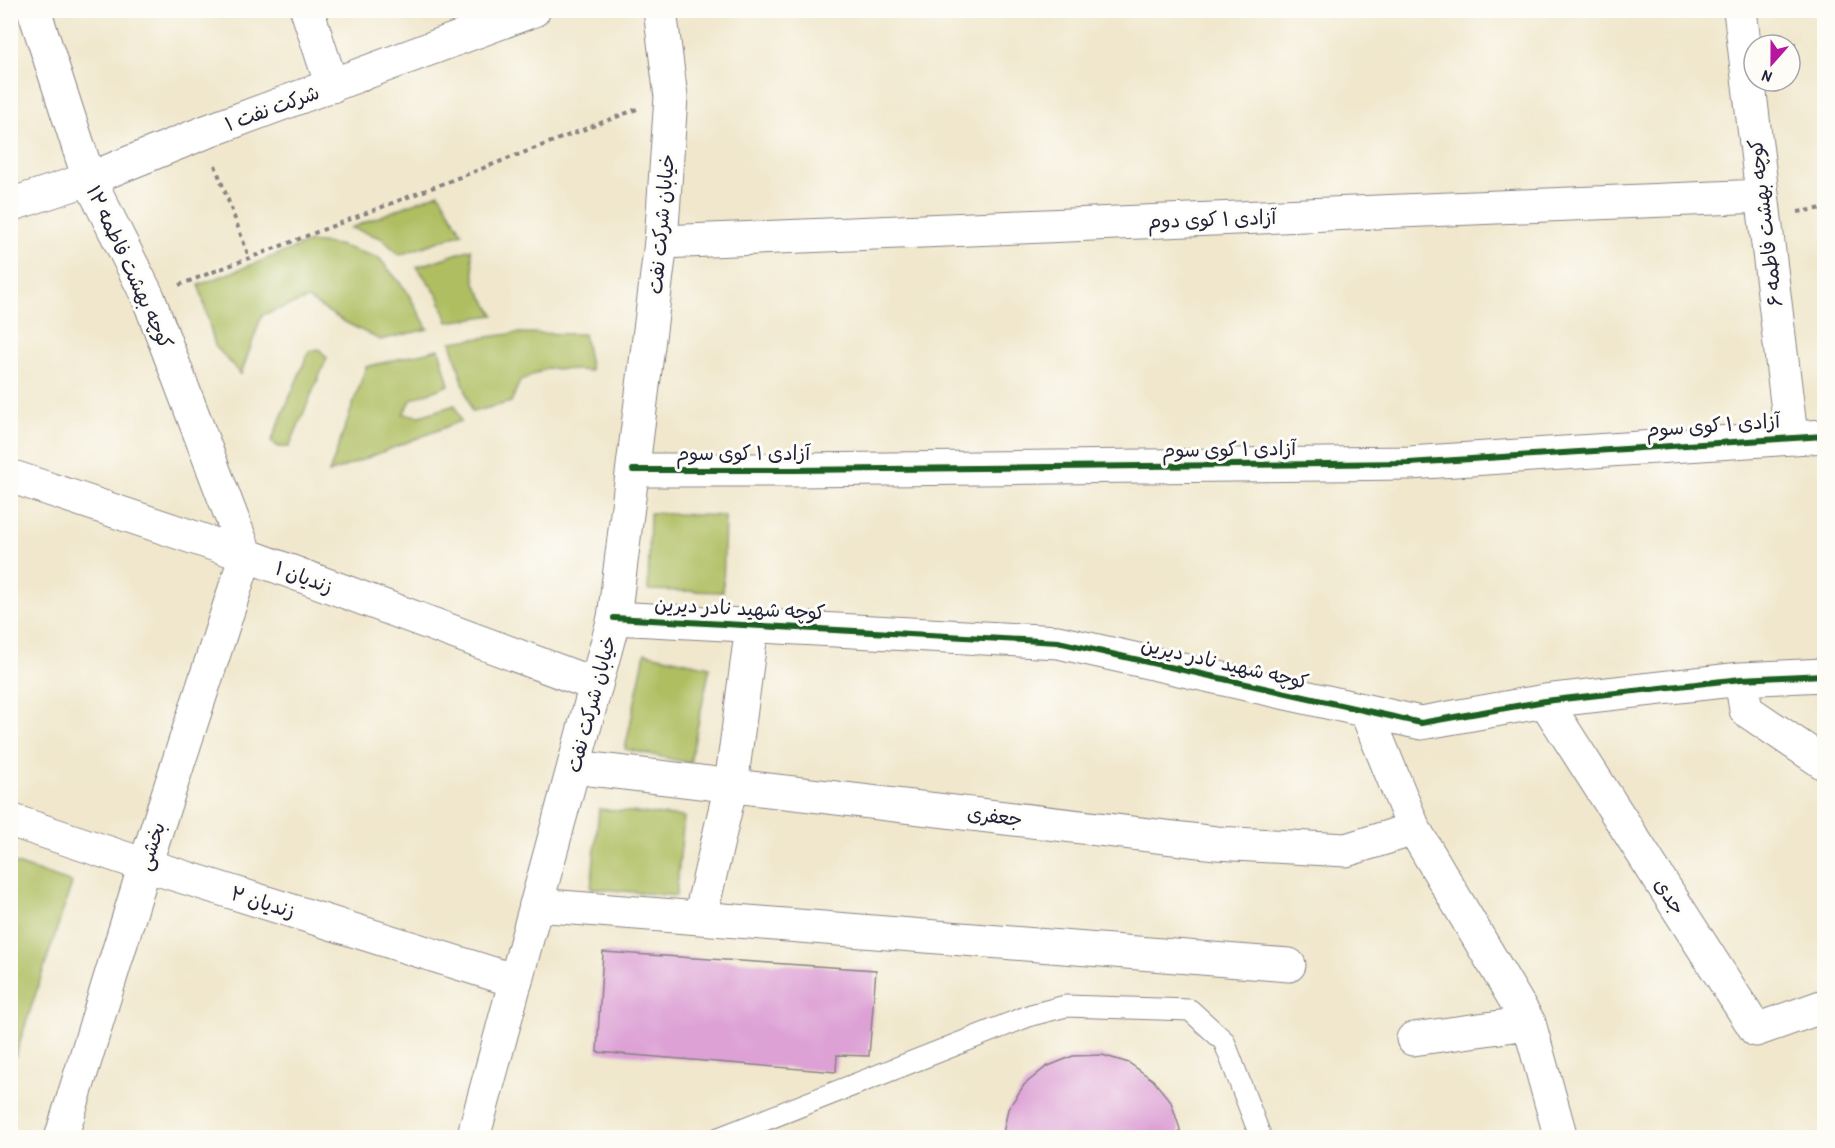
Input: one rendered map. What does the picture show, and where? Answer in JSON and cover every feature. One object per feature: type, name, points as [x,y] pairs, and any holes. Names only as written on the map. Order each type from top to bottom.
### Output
[{"type":"street","name":"کوچه بهشت فاطمه ۱۲","points":[[34,10],[89,178],[148,297],[246,555]]},
{"type":"street","points":[[307,10],[332,86]]},
{"type":"street","name":"شرکت نفت ۱","points":[[10,205],[89,178],[203,133],[534,10]]},
{"type":"street","name":"خیابان شرکت نفت","points":[[473,1137],[614,618],[661,242],[671,97],[660,10]]},
{"type":"street","name":"کوچه بهشت فاطمه ۶","points":[[1740,10],[1791,436]]},
{"type":"street","name":"آزادی ۱ کوی دوم","points":[[661,242],[1762,196]]},
{"type":"street","name":"آزادی ۱ کوی سوم","points":[[633,470],[1409,463],[1791,436],[1824,436]]},
{"type":"street","name":"زندیان ۱","points":[[10,476],[246,555],[596,685]]},
{"type":"street","name":"بخشی","points":[[61,1137],[145,865],[246,555]]},
{"type":"street","name":"کوچه شهید نادر دیرین","points":[[614,618],[1058,642],[1421,723],[1545,701],[1741,679],[1824,675]]},
{"type":"street","points":[[700,918],[731,785],[752,626]]},
{"type":"street","points":[[1741,679],[1746,710],[1824,763]]},
{"type":"street","name":"جدی","points":[[1545,701],[1756,1030],[1824,1006]]},
{"type":"street","points":[[1366,711],[1414,829],[1528,1023],[1561,1137]]},
{"type":"street","name":"جعفری","points":[[574,767],[1215,843],[1346,850],[1414,829]]},
{"type":"street","name":"زندیان ۲","points":[[10,820],[145,865],[516,981]]},
{"type":"street","points":[[536,905],[1289,965]]},
{"type":"street","points":[[1413,1039],[1528,1023]]},
{"type":"lane","points":[[719,1137],[1031,1015],[1066,1006],[1190,1010],[1224,1041],[1261,1137]]},
{"type":"path","points":[[148,297],[671,97]]},
{"type":"path","points":[[203,133],[249,257]]},
{"type":"green space","points":[[439,193],[462,233],[400,255],[381,238],[351,228]]},
{"type":"green space","points":[[310,242],[338,245],[379,258],[406,290],[428,329],[380,340],[308,299],[262,315],[241,374],[215,346],[199,285]]},
{"type":"green space","points":[[471,249],[475,284],[494,315],[448,322],[439,297],[417,267]]},
{"type":"green space","points":[[517,333],[584,334],[591,371],[547,368],[520,381],[511,402],[472,412],[451,342]]},
{"type":"green space","points":[[319,349],[327,358],[289,447],[279,447],[271,442],[309,351]]},
{"type":"green space","points":[[439,349],[449,385],[412,399],[403,414],[420,416],[455,405],[461,421],[329,473],[366,367]]},
{"type":"green space","points":[[650,513],[725,516],[723,592],[648,590]]},
{"type":"green space","points":[[645,653],[710,667],[690,763],[625,749]]},
{"type":"green space","points":[[599,809],[684,817],[676,896],[591,888]]},
{"type":"green space","points":[[10,862],[72,883],[11,1069]]},
{"type":"building","points":[[603,952],[876,970],[869,1056],[837,1055],[836,1072],[597,1052]]},
{"type":"building","points":[[1102,1055],[1129,1063],[1153,1080],[1171,1102],[1180,1129],[1180,1138],[1002,1138],[1008,1109],[1024,1085],[1046,1067],[1073,1056]]},
{"type":"cycle path","points":[[633,470],[1409,463],[1824,436]]},
{"type":"cycle path","points":[[614,618],[1058,642],[1421,723],[1545,701],[1741,679],[1824,675]]}]
